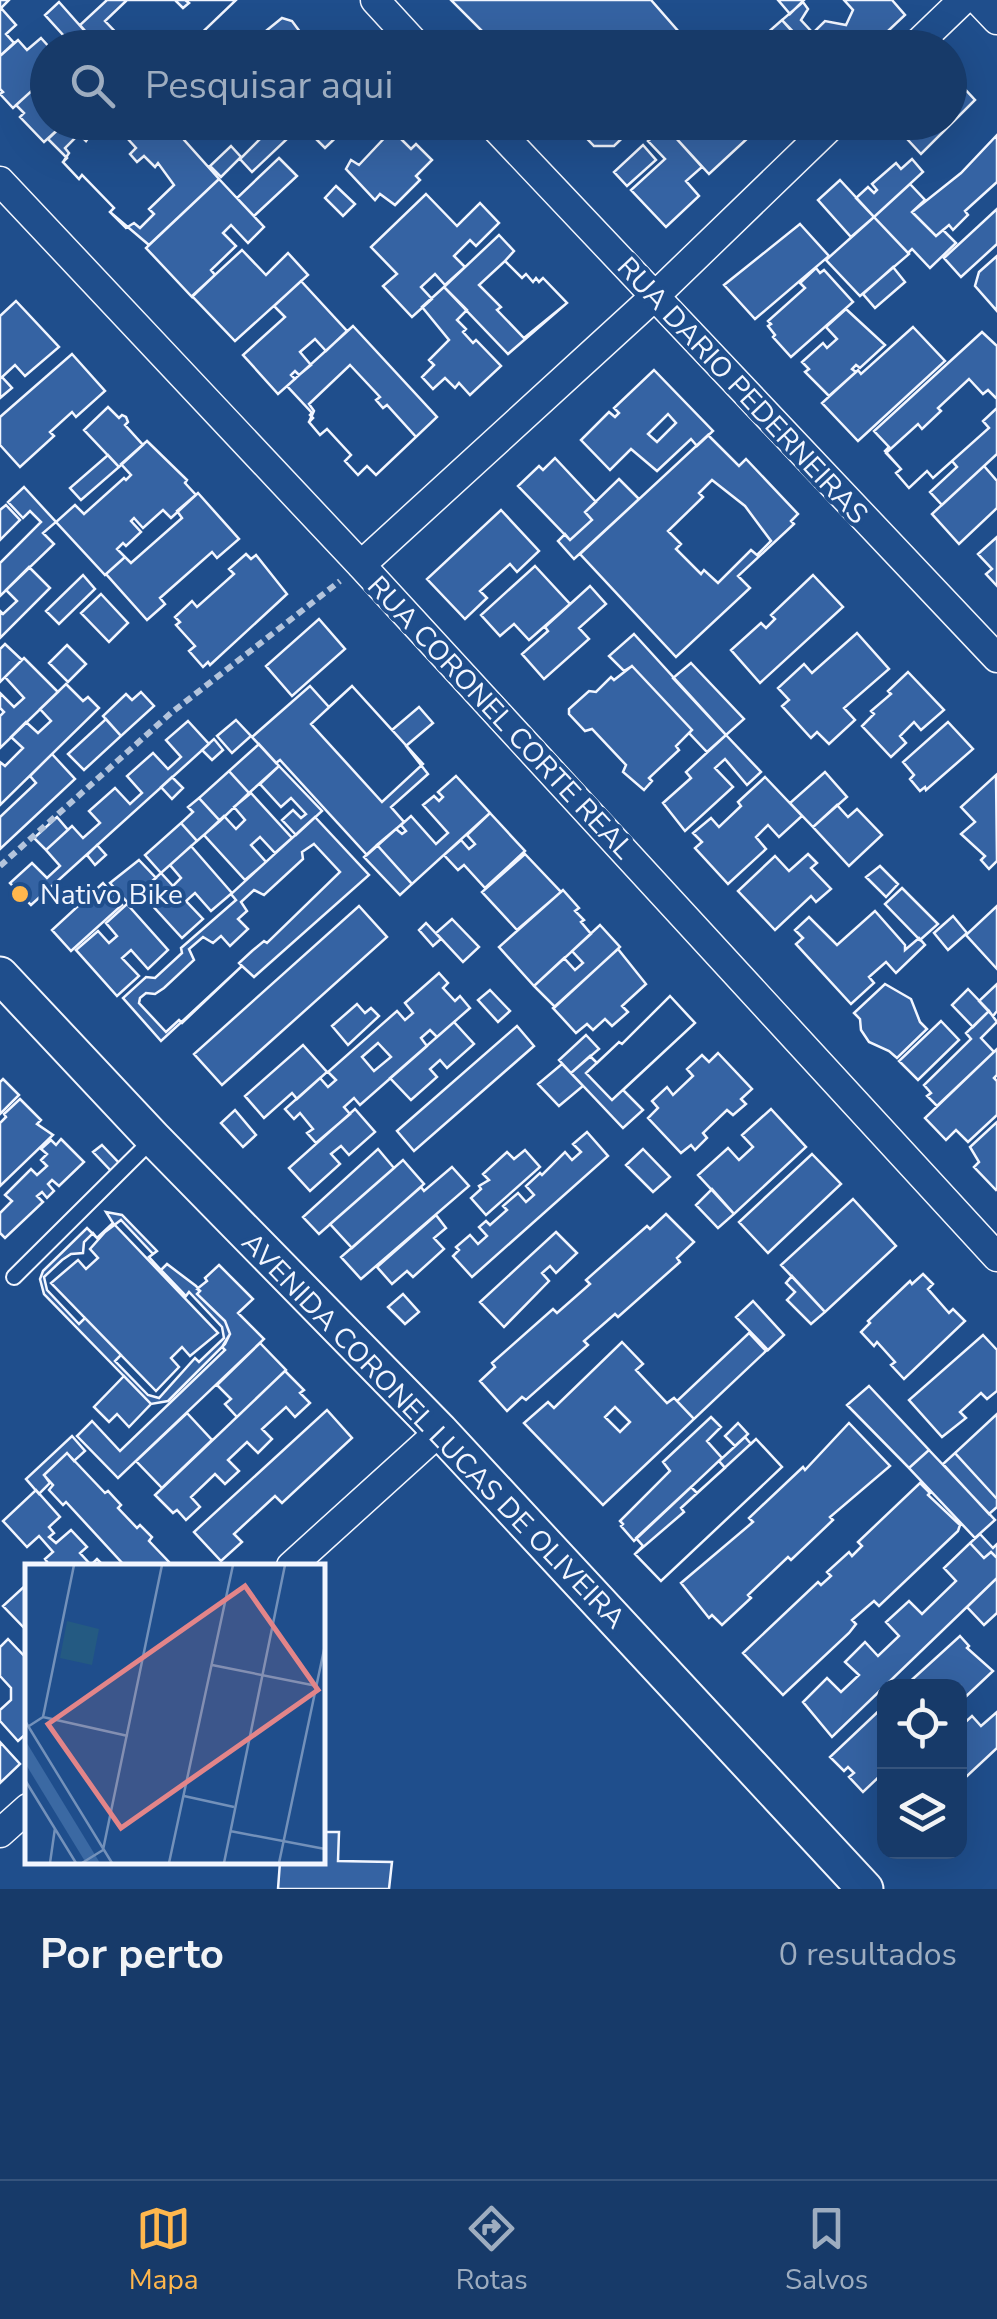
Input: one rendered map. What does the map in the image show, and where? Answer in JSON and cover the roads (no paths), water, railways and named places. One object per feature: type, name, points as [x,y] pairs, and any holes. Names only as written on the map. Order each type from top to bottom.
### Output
[{"type":"street","points":[[374,0],[402,30]]},
{"type":"street","points":[[932,30],[963,0]]},
{"type":"street","points":[[978,0],[997,20]]},
{"type":"street","name":"RUA DARIO PEDERNEIRAS","points":[[507,140],[997,658]]},
{"type":"street","points":[[361,565],[655,296],[817,140]]},
{"type":"street","name":"RUA CORONEL CORTE REAL","points":[[0,182],[361,565],[997,1257]]},
{"type":"street","name":"AVENIDA CORONEL LUCAS DE OLIVEIRA","points":[[0,975],[153,1138],[440,1430],[865,1889]]},
{"type":"street","points":[[294,1564],[440,1430]]},
{"type":"street","points":[[0,1833],[25,1811]]},
{"type":"lane","points":[[14,1277],[153,1138]]},
{"type":"place","name":"Nativo Bike","points":[[20,894]]}]
